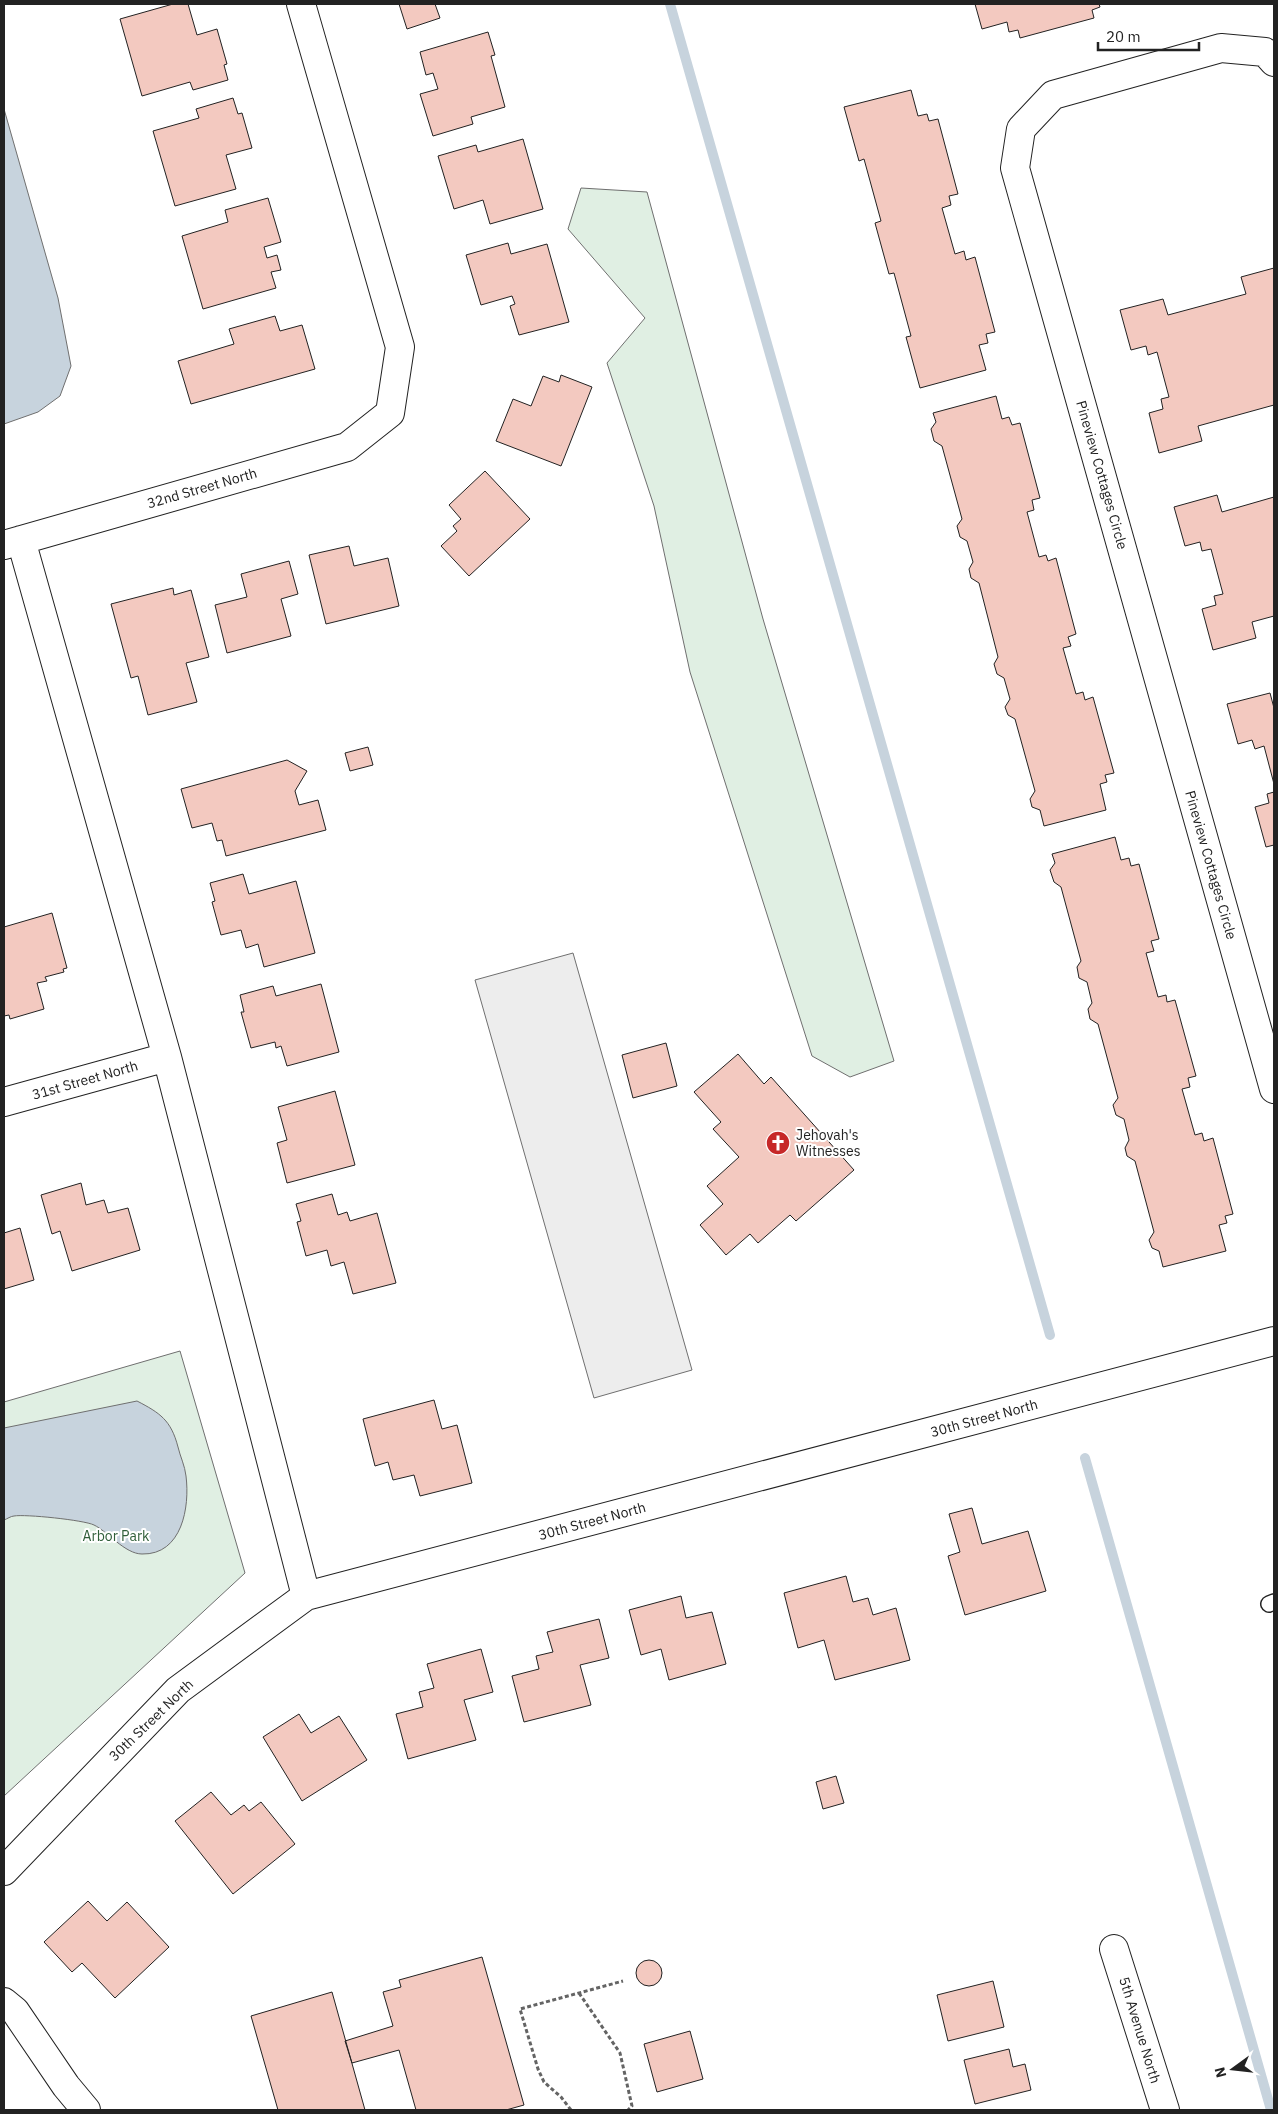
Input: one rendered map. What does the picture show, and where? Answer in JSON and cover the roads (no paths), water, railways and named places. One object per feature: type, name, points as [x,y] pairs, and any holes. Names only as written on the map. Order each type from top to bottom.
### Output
[{"type":"street","name":"32nd Street North","points":[[12,542],[347,447],[390,413],[400,347],[301,4]]},
{"type":"street","name":"Pineview Cottages Circle","points":[[1274,62],[1265,52],[1221,48],[1053,94],[1021,129],[1016,168],[1274,1089]]},
{"type":"street","points":[[12,542],[167,1057],[306,1596]]},
{"type":"street","name":"31st Street North","points":[[4,1102],[167,1057]]},
{"type":"street","name":"30th Street North","points":[[4,1870],[178,1690],[306,1596],[1274,1341]]},
{"type":"street","name":"5th Avenue North","points":[[1114,1949],[1165,2110]]},
{"type":"street","points":[[4,2002],[15,2012],[66,2086],[86,2110]]},
{"type":"waterway","points":[[670,4],[1050,1335]]},
{"type":"waterway","points":[[1085,1458],[1271,2110]]},
{"type":"place","name":"Jehovah's Witnesses","points":[[778,1143]]},
{"type":"park label","name":"Arbor Park","points":[[116,1536]]}]
